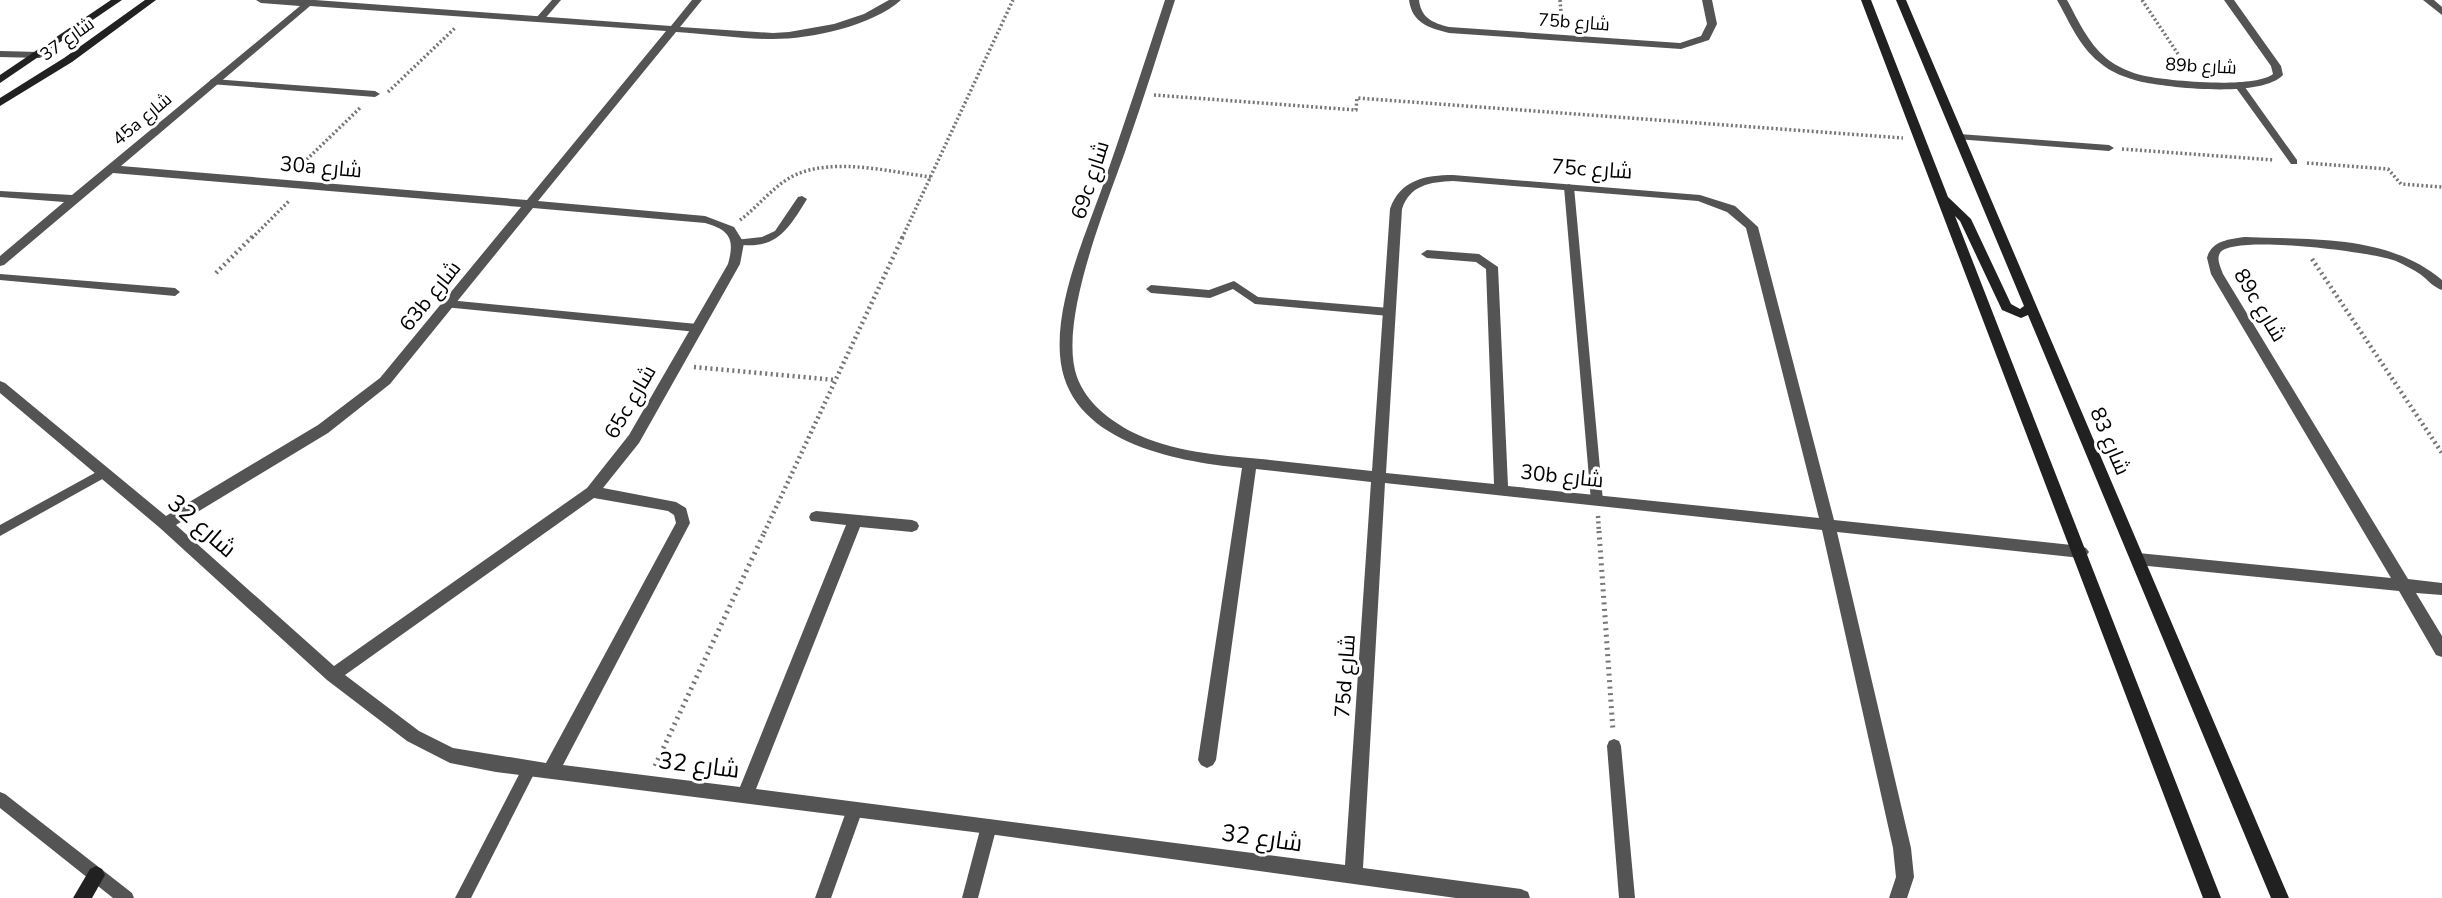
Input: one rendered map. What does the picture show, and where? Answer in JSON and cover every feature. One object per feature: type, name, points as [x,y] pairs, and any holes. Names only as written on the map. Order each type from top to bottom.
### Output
[{"type":"street","name":"شارع 37","points":[[0,80],[117,0]]},
{"type":"street","name":"شارع 37","points":[[0,103],[68,60],[151,0]]},
{"type":"street","points":[[261,0],[743,35],[793,35],[833,28],[861,19],[896,0]]},
{"type":"street","name":"63b شارع","points":[[165,524],[323,429],[367,398],[399,365],[697,0]]},
{"type":"street","name":"69c شارع","points":[[1069,375],[1065,353],[1077,282],[1170,0]]},
{"type":"street","name":"75b شارع","points":[[1414,0],[1416,12],[1422,20],[1434,27],[1466,32],[1665,46],[1695,43],[1711,32],[1707,0]]},
{"type":"street","points":[[1866,0],[2081,552],[2212,898]]},
{"type":"street","name":"شارع 83","points":[[1901,0],[2280,898]]},
{"type":"street","name":"89b شارع","points":[[2062,0],[2094,52],[2108,65],[2144,79],[2239,85],[2270,83],[2276,80],[2279,71],[2228,0]]},
{"type":"street","points":[[2428,0],[2442,12]]},
{"type":"street","name":"45a شارع","points":[[0,262],[310,2]]},
{"type":"street","name":"30a شارع","points":[[111,169],[529,204]]},
{"type":"street","name":"75c شارع","points":[[1379,479],[1396,209],[1404,192],[1424,181],[1453,178],[1700,198],[1731,209],[1752,227],[1828,526],[1902,848],[1905,877],[1898,898]]},
{"type":"street","points":[[0,194],[74,200]]},
{"type":"street","points":[[1942,198],[1965,219],[2006,307],[2021,314],[2030,308]]},
{"type":"street","points":[[529,204],[713,221],[728,228],[738,242]]},
{"type":"street","name":"65c شارع","points":[[333,675],[592,492],[622,458],[676,366],[734,264],[738,242]]},
{"type":"street","name":"89c شارع","points":[[2402,585],[2212,264],[2212,254],[2218,247],[2230,242],[2302,244],[2379,252],[2422,270],[2442,286]]},
{"type":"street","points":[[1427,254],[1479,258],[1492,267],[1501,491]]},
{"type":"street","name":"30b شارع","points":[[1069,375],[1089,407],[1122,433],[1150,446],[1182,454],[1379,479],[2081,552]]},
{"type":"street","name":"شارع 32","points":[[0,386],[165,524],[333,675],[430,747],[472,761],[989,826],[1521,898]]},
{"type":"street","points":[[1208,760],[1250,464]]},
{"type":"street","name":"75d شارع","points":[[1353,876],[1379,479]]},
{"type":"street","points":[[551,771],[683,523],[681,512],[671,506],[592,492]]},
{"type":"street","points":[[816,517],[912,526]]},
{"type":"street","points":[[745,795],[855,521]]},
{"type":"street","points":[[2138,559],[2442,589]]},
{"type":"street","points":[[2402,585],[2442,650]]},
{"type":"street","points":[[82,898],[96,875]]},
{"type":"lane","points":[[539,20],[557,0]]},
{"type":"lane","points":[[0,54],[40,55]]},
{"type":"lane","points":[[213,82],[374,94]]},
{"type":"lane","points":[[2239,85],[2294,162]]},
{"type":"lane","points":[[1959,136],[2109,148]]},
{"type":"lane","points":[[1569,187],[1597,501]]},
{"type":"lane","points":[[738,242],[761,243],[775,238],[802,199]]},
{"type":"lane","points":[[0,276],[175,292]]},
{"type":"lane","points":[[1151,289],[1210,294],[1234,285],[1255,300],[1390,312]]},
{"type":"lane","points":[[448,304],[697,328]]},
{"type":"lane","points":[[0,531],[102,474]]},
{"type":"lane","points":[[1614,746],[1627,898]]},
{"type":"lane","points":[[463,898],[530,768]]},
{"type":"lane","points":[[0,799],[126,898]]},
{"type":"lane","points":[[823,898],[855,809]]},
{"type":"lane","points":[[970,898],[989,826]]},
{"type":"path","points":[[647,783],[1013,0]]},
{"type":"path","points":[[1560,0],[1563,39]]},
{"type":"path","points":[[2142,0],[2197,83]]},
{"type":"path","points":[[1139,94],[1356,110],[1357,98],[1919,139]]},
{"type":"path","points":[[728,228],[793,176],[806,170],[826,168],[931,177]]},
{"type":"path","points":[[216,273],[304,185]]},
{"type":"path","points":[[2302,244],[2442,453]]},
{"type":"path","points":[[676,366],[836,380]]},
{"type":"path","points":[[1597,501],[1614,746]]}]
